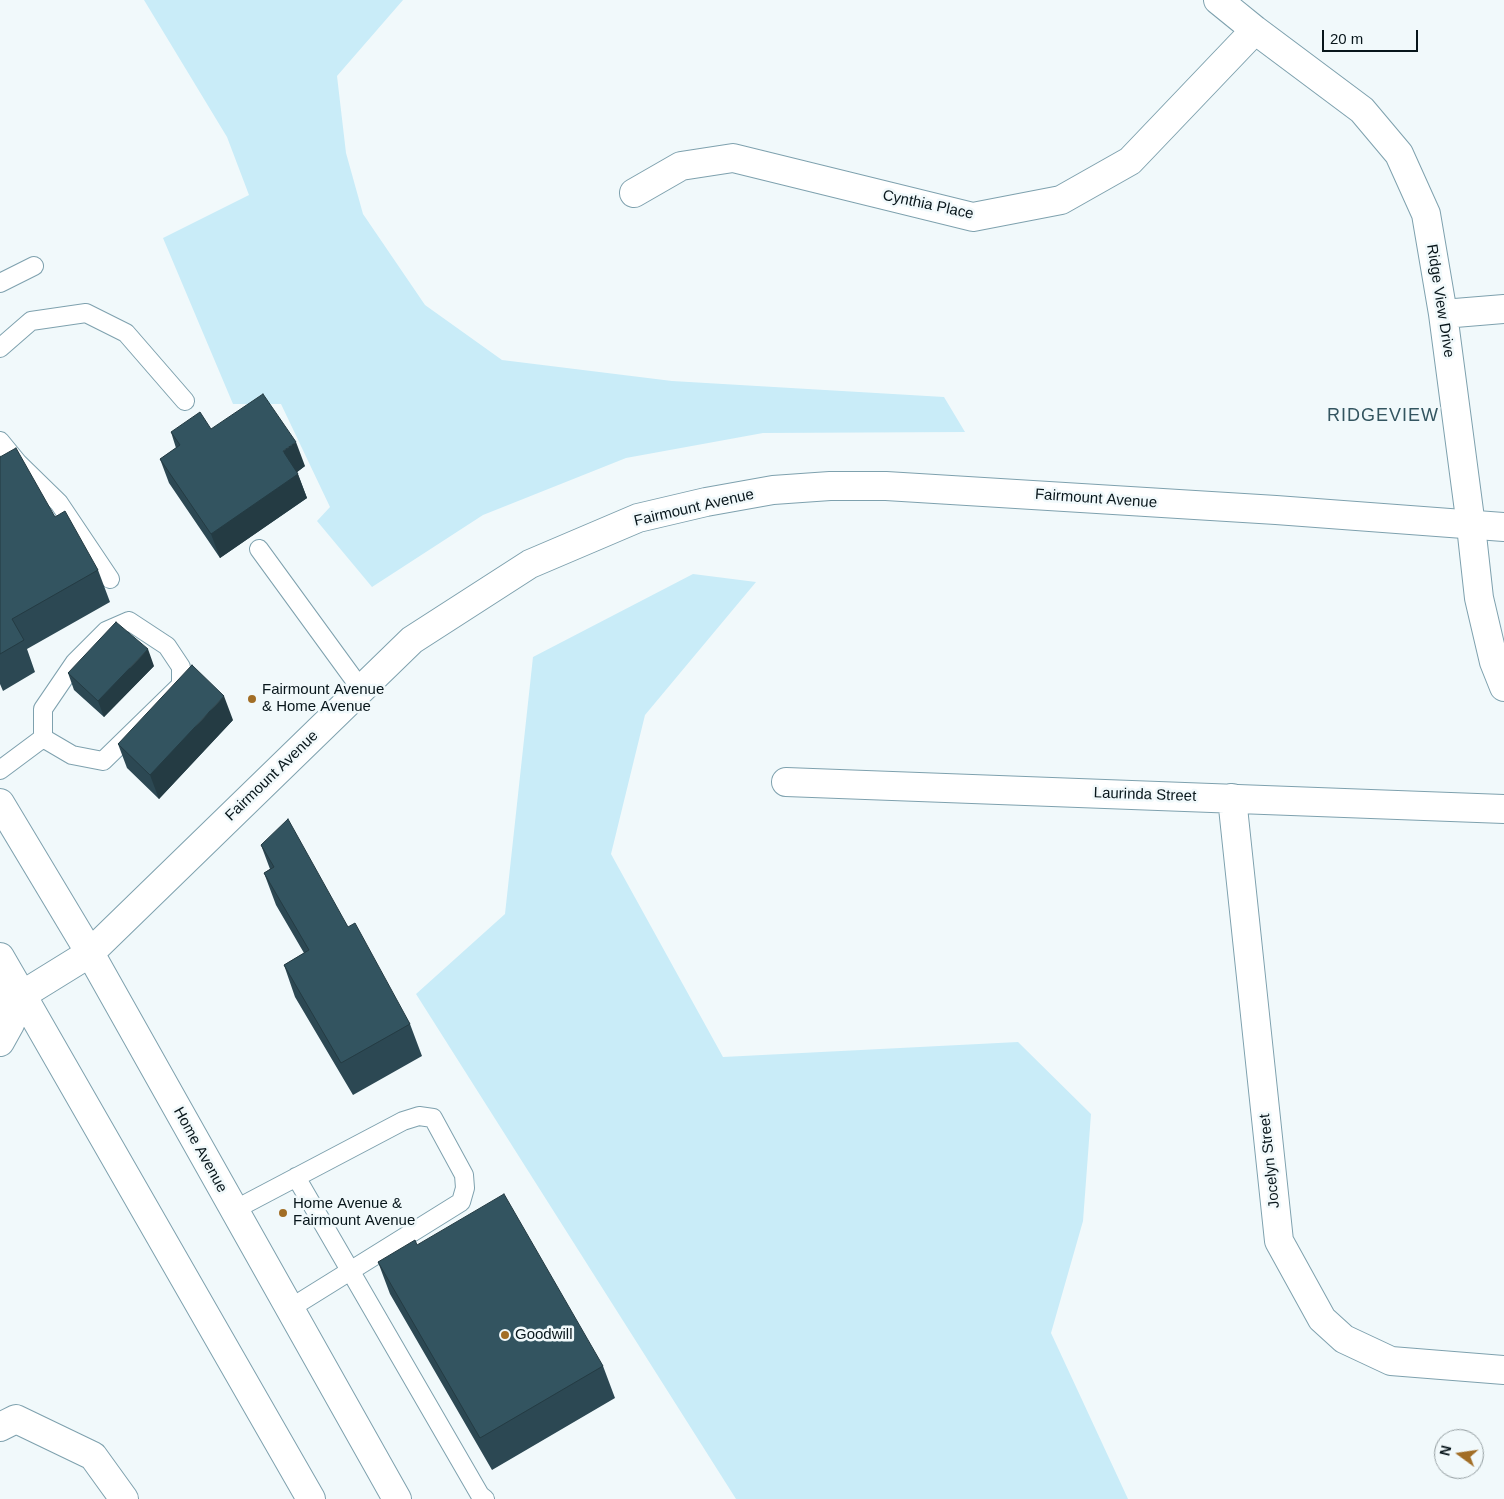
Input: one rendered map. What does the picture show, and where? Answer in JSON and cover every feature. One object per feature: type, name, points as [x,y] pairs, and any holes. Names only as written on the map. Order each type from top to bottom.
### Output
[{"type":"street","name":"Ridge View Drive","points":[[1218,0],[1362,110],[1399,154],[1426,214],[1443,314],[1479,598],[1494,662],[1504,687]]},
{"type":"street","name":"Cynthia Place","points":[[634,193],[681,166],[733,158],[973,217],[1061,200],[1130,161],[1255,30]]},
{"type":"street","points":[[1443,314],[1504,309]]},
{"type":"street","name":"Fairmount Avenue","points":[[11,996],[90,953],[412,640],[530,564],[638,518],[706,502],[773,490],[830,486],[886,486],[1276,510],[1504,527]]},
{"type":"street","name":"Laurinda Street","points":[[786,782],[1504,809]]},
{"type":"street","name":"Jocelyn Street","points":[[1232,798],[1279,1241],[1322,1319],[1344,1339],[1391,1361],[1504,1370]]},
{"type":"street","name":"Home Avenue","points":[[0,803],[90,953],[397,1499]]},
{"type":"street","points":[[0,957],[11,996],[311,1499]]},
{"type":"street","points":[[0,1042],[10,1024],[11,996]]},
{"type":"street","points":[[0,1427],[16,1419],[93,1456],[124,1499]]},
{"type":"lane","points":[[0,283],[34,266]]},
{"type":"lane","points":[[0,348],[31,321],[86,313],[126,333],[185,401]]},
{"type":"lane","points":[[0,441],[12,467],[59,503],[110,579]]},
{"type":"lane","points":[[258,549],[361,689]]},
{"type":"lane","points":[[129,621],[167,646],[181,667],[181,685],[103,761],[72,755],[42,738],[43,709],[75,662],[106,631],[129,621]]},
{"type":"lane","points":[[0,770],[42,738]]},
{"type":"lane","points":[[234,1210],[403,1121],[419,1116],[433,1118],[464,1175],[465,1188],[461,1202],[289,1309]]},
{"type":"lane","points":[[296,1177],[480,1495],[485,1499]]},
{"type":"shaded area","points":[[144,0],[403,0],[337,76],[346,153],[363,214],[425,305],[502,360],[672,381],[944,397],[965,432],[763,433],[626,458],[483,515],[372,587],[317,521],[330,507],[281,404],[233,404],[163,238],[249,195],[227,137]]},
{"type":"shaded area","points":[[693,574],[756,582],[645,715],[611,854],[723,1057],[1018,1042],[1091,1114],[1083,1221],[1051,1333],[1128,1499],[736,1499],[416,994],[505,914],[533,657]]},
{"type":"building","points":[[263,394],[296,442],[283,451],[298,474],[211,534],[160,459],[180,445],[171,432],[200,412],[211,429]]},
{"type":"building","points":[[16,448],[55,517],[65,511],[98,570],[12,619],[24,640],[0,654],[0,457]]},
{"type":"building","points":[[116,622],[148,649],[98,701],[68,673]]},
{"type":"building","points":[[192,665],[224,696],[150,775],[118,744]]},
{"type":"building","points":[[288,819],[348,927],[355,923],[410,1024],[341,1063],[284,965],[309,950],[264,873],[274,867],[261,845]]},
{"type":"building","points":[[504,1194],[603,1366],[480,1438],[378,1262],[415,1240],[417,1245]]},
{"type":"place","name":"Fairmount Avenue & Home Avenue","points":[[252,699]]},
{"type":"place","name":"Home Avenue & Fairmount Avenue","points":[[283,1213]]},
{"type":"place","name":"Goodwill","points":[[505,1335]]},
{"type":"district","name":"RIDGEVIEW","points":[[1383,416]]}]
